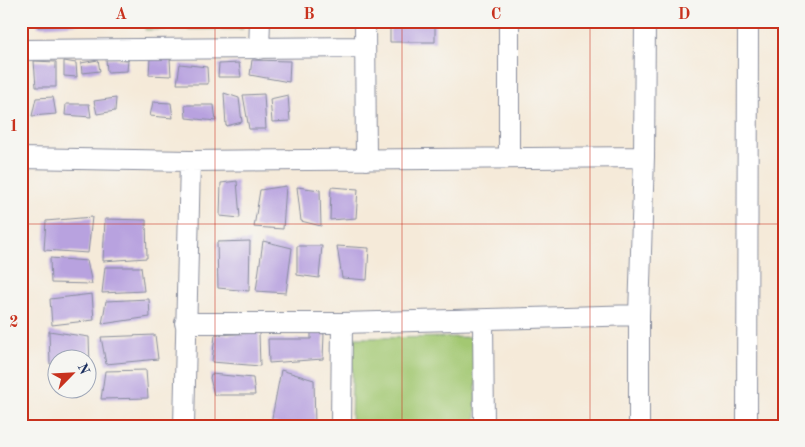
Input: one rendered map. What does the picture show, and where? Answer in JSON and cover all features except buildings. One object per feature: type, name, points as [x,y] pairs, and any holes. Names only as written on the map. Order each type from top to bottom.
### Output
[{"type":"street","points":[[259,49],[260,21]]},
{"type":"street","points":[[365,21],[366,160]]},
{"type":"street","points":[[509,157],[510,21]]},
{"type":"street","points":[[639,426],[639,315],[644,157],[645,21]]},
{"type":"street","points":[[747,426],[748,21]]},
{"type":"street","points":[[21,50],[364,48]]},
{"type":"street","points":[[21,158],[190,161],[644,157]]},
{"type":"street","points":[[184,426],[190,161]]},
{"type":"street","points":[[185,323],[342,323],[639,315]]},
{"type":"street","points":[[483,320],[484,426]]},
{"type":"street","points":[[341,426],[342,323]]},
{"type":"green space","points":[[145,21],[243,21],[243,29],[145,30]]},
{"type":"green space","points":[[476,337],[476,426],[351,426],[353,338]]}]
